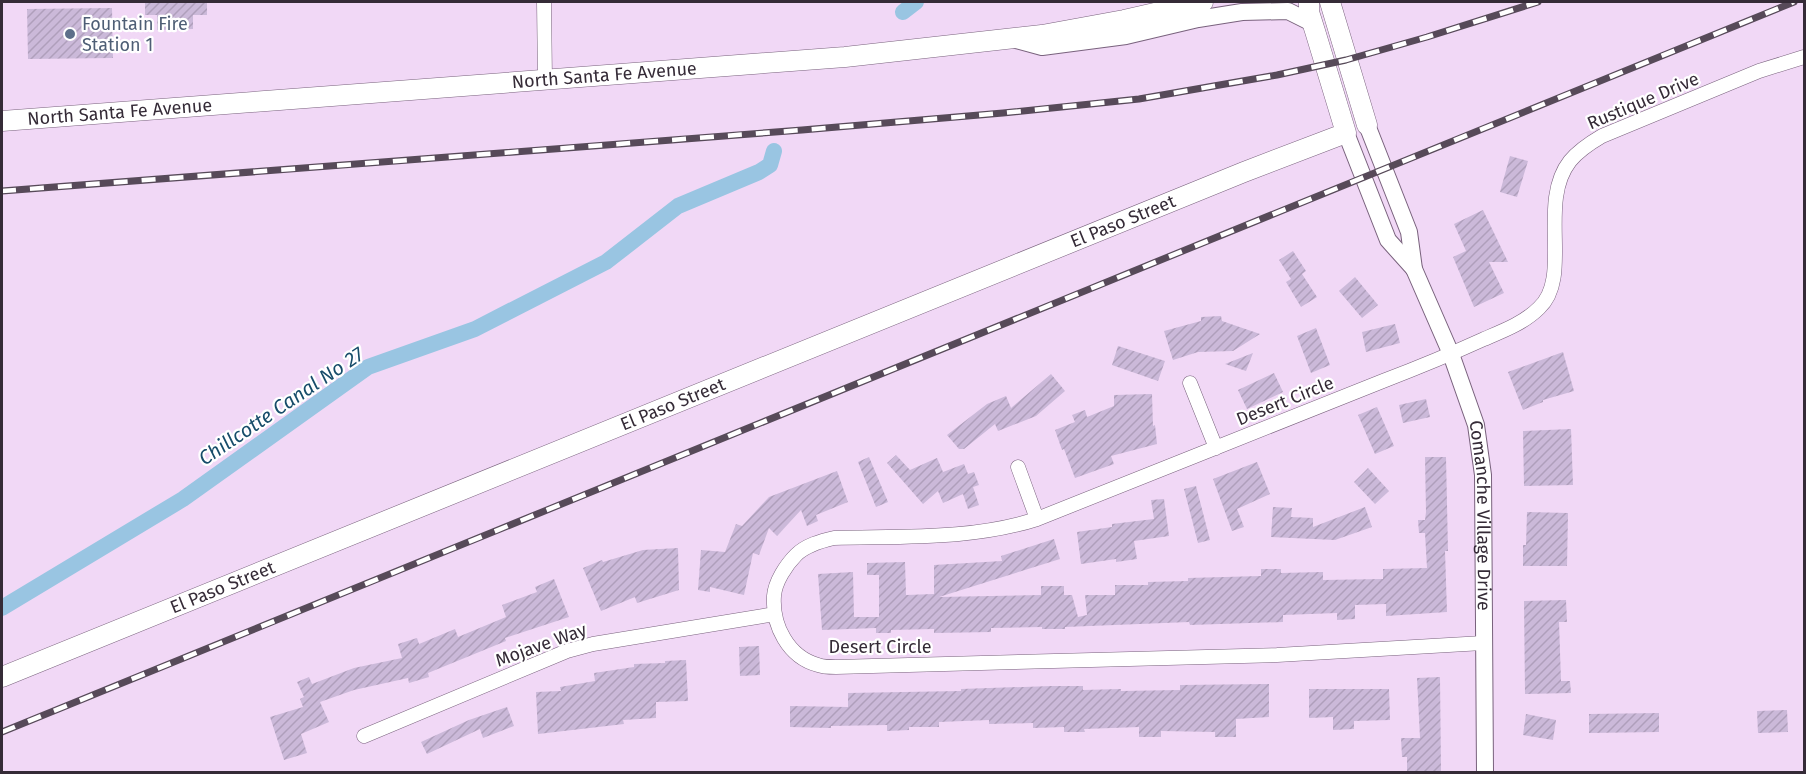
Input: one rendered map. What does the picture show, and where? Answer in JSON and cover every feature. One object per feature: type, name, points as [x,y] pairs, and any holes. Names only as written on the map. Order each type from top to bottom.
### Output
[{"type":"main road","name":"North Santa Fe Avenue","points":[[2,121],[845,57],[1012,39],[1115,22],[1203,2]]},
{"type":"main road","name":"Comanche Village Drive","points":[[1309,2],[1312,23],[1346,133]]},
{"type":"main road","name":"Comanche Village Drive","points":[[1330,2],[1333,5],[1346,60],[1367,125]]},
{"type":"main road","name":"El Paso Street","points":[[2,677],[1346,133]]},
{"type":"street","points":[[544,2],[545,80]]},
{"type":"street","points":[[1012,39],[1042,47],[1126,36],[1198,19],[1242,12],[1288,11],[1312,23]]},
{"type":"street","name":"Rustique Drive","points":[[1451,354],[1522,321],[1545,301],[1552,285],[1555,267],[1553,210],[1556,197],[1569,162],[1583,147],[1602,136],[1696,97],[1769,68],[1804,57]]},
{"type":"street","name":"Comanche Village Drive","points":[[1367,125],[1409,232],[1414,269],[1451,354],[1476,425],[1483,475],[1485,772]]},
{"type":"street","name":"Comanche Village Drive","points":[[1346,133],[1388,240],[1414,269]]},
{"type":"street","name":"Desert Circle","points":[[1451,354],[1011,528],[972,534],[834,537],[814,543],[797,554],[783,571],[774,594],[775,614],[783,639],[799,656],[817,665],[836,667],[1277,655],[1483,643]]},
{"type":"street","points":[[1190,383],[1216,448]]},
{"type":"street","points":[[1018,467],[1037,519]]},
{"type":"street","name":"Mojave Way","points":[[364,736],[567,651],[593,644],[775,614]]},
{"type":"building","points":[[145,2],[207,2],[207,15],[193,15],[193,29],[157,30],[157,15],[145,15]]},
{"type":"building","name":"Fountain Fire Station 1","points":[[112,8],[113,58],[28,59],[27,9]]},
{"type":"building","points":[[1510,156],[1528,161],[1517,197],[1500,192]]},
{"type":"building","points":[[1483,210],[1508,262],[1489,262],[1504,293],[1474,307],[1453,257],[1466,251],[1454,224]]},
{"type":"building","points":[[1293,251],[1306,271],[1302,274],[1317,297],[1301,307],[1286,282],[1291,279],[1279,260]]},
{"type":"building","points":[[1355,277],[1378,305],[1362,318],[1339,291]]},
{"type":"building","points":[[1221,316],[1222,321],[1260,334],[1233,351],[1198,352],[1173,360],[1164,331],[1201,321],[1201,317]]},
{"type":"building","points":[[1395,324],[1400,343],[1366,352],[1362,332]]},
{"type":"building","points":[[1316,328],[1330,365],[1311,373],[1297,336]]},
{"type":"building","points":[[1118,346],[1165,361],[1158,381],[1112,365]]},
{"type":"building","points":[[1563,352],[1574,391],[1543,400],[1523,410],[1508,372]]},
{"type":"building","points":[[1253,353],[1246,371],[1225,364]]},
{"type":"building","points":[[1274,373],[1283,392],[1247,409],[1238,390]]},
{"type":"building","points":[[1051,374],[1065,391],[1036,416],[998,431],[995,424],[964,449],[959,449],[947,435],[987,404],[1006,396],[1011,408]]},
{"type":"building","points":[[1152,394],[1153,426],[1155,425],[1157,444],[1111,456],[1114,464],[1075,478],[1055,430],[1075,422],[1072,415],[1085,410],[1087,417],[1114,406],[1114,395]]},
{"type":"building","points":[[1426,399],[1430,417],[1403,423],[1399,405]]},
{"type":"building","points":[[1377,407],[1394,446],[1375,454],[1358,415]]},
{"type":"building","points":[[1571,429],[1573,485],[1524,486],[1523,431]]},
{"type":"building","points":[[896,455],[910,470],[937,458],[943,472],[964,464],[968,474],[974,472],[979,485],[973,487],[979,505],[968,509],[963,494],[943,503],[938,491],[923,504],[887,463]]},
{"type":"building","points":[[869,457],[888,502],[876,507],[858,462]]},
{"type":"building","points":[[1425,457],[1446,457],[1447,612],[1386,616],[1386,604],[1355,605],[1355,619],[1337,620],[1337,613],[1283,615],[1283,622],[1190,625],[1189,622],[1065,627],[1065,629],[991,628],[991,632],[934,633],[934,629],[891,630],[891,633],[876,633],[876,628],[822,630],[818,574],[853,572],[854,617],[879,617],[879,575],[867,575],[867,563],[905,562],[906,595],[934,594],[934,565],[1002,561],[1001,556],[1054,539],[1060,559],[939,597],[1041,595],[1041,586],[1064,586],[1064,595],[1072,595],[1078,617],[1087,615],[1085,595],[1115,595],[1115,585],[1148,585],[1148,582],[1188,581],[1188,578],[1261,576],[1261,569],[1281,569],[1281,573],[1323,572],[1323,580],[1383,579],[1383,569],[1427,568],[1425,533],[1419,533],[1418,520],[1425,520],[1426,512]]},
{"type":"building","points":[[1257,462],[1270,494],[1237,509],[1244,527],[1232,531],[1213,479]]},
{"type":"building","points":[[1368,468],[1389,491],[1375,504],[1354,482]]},
{"type":"building","points":[[837,471],[848,502],[816,515],[818,521],[807,526],[801,510],[777,536],[769,528],[759,555],[753,553],[744,595],[710,587],[710,592],[698,590],[701,550],[725,552],[736,524],[742,526],[769,497]]},
{"type":"building","points":[[1196,486],[1210,540],[1198,543],[1184,489]]},
{"type":"building","points":[[1164,499],[1169,536],[1134,541],[1137,559],[1116,562],[1116,559],[1081,564],[1077,532],[1112,527],[1112,524],[1154,519],[1151,500]]},
{"type":"building","points":[[1273,507],[1292,508],[1291,517],[1313,518],[1313,527],[1365,507],[1372,527],[1335,540],[1271,537]]},
{"type":"building","points":[[1527,512],[1568,513],[1567,566],[1523,566]]},
{"type":"building","points":[[678,548],[679,590],[637,603],[635,597],[601,611],[583,568],[602,560],[603,562],[643,550]]},
{"type":"building","points":[[554,579],[569,617],[505,638],[506,641],[428,673],[429,677],[409,683],[408,678],[354,690],[320,702],[329,722],[301,734],[307,753],[284,760],[270,717],[303,707],[300,699],[304,697],[297,682],[309,677],[312,684],[354,668],[402,658],[398,644],[417,638],[419,644],[455,629],[458,637],[506,617],[502,605],[537,592],[535,587]]},
{"type":"building","points":[[1566,600],[1567,622],[1559,622],[1561,681],[1570,681],[1571,693],[1525,694],[1524,601]]},
{"type":"building","points":[[759,646],[760,675],[740,676],[739,647]]},
{"type":"building","points":[[686,660],[688,701],[656,702],[656,718],[623,720],[624,724],[538,734],[536,692],[561,691],[560,687],[595,681],[594,673],[634,667],[634,664]]},
{"type":"building","points":[[1440,677],[1441,772],[1407,772],[1407,757],[1402,757],[1401,738],[1420,738],[1417,678]]},
{"type":"building","points":[[1269,684],[1269,717],[1236,719],[1236,737],[1215,737],[1215,732],[1161,731],[1161,737],[1139,737],[1139,727],[1064,732],[1064,727],[1033,728],[1033,723],[989,724],[989,720],[939,722],[939,727],[909,727],[909,730],[887,731],[887,725],[831,726],[831,728],[790,727],[790,706],[848,707],[848,693],[961,691],[961,689],[1052,686],[1083,686],[1083,690],[1180,690],[1180,685]]},
{"type":"building","points":[[1309,689],[1389,689],[1390,720],[1354,721],[1354,729],[1333,730],[1333,717],[1309,718]]},
{"type":"building","points":[[507,707],[514,726],[483,738],[480,729],[427,754],[421,742],[469,720]]},
{"type":"building","points":[[1787,710],[1788,732],[1758,733],[1757,711]]},
{"type":"building","points":[[1659,713],[1659,732],[1589,733],[1589,714]]},
{"type":"building","points":[[1526,714],[1556,720],[1553,740],[1523,735]]},
{"type":"waterway","name":"Chillcotte Canal No 27","points":[[903,12],[916,2]]},
{"type":"waterway","name":"Chillcotte Canal No 27","points":[[2,608],[183,499],[368,367],[475,329],[606,262],[678,206],[759,172],[770,165],[774,151]]},
{"type":"railway","points":[[2,191],[802,130],[1139,99],[1277,75],[1346,60],[1538,2]]},
{"type":"railway","points":[[2,732],[1794,2]]},
{"type":"place","name":"Fountain Fire Station 1","points":[[70,34]]}]
